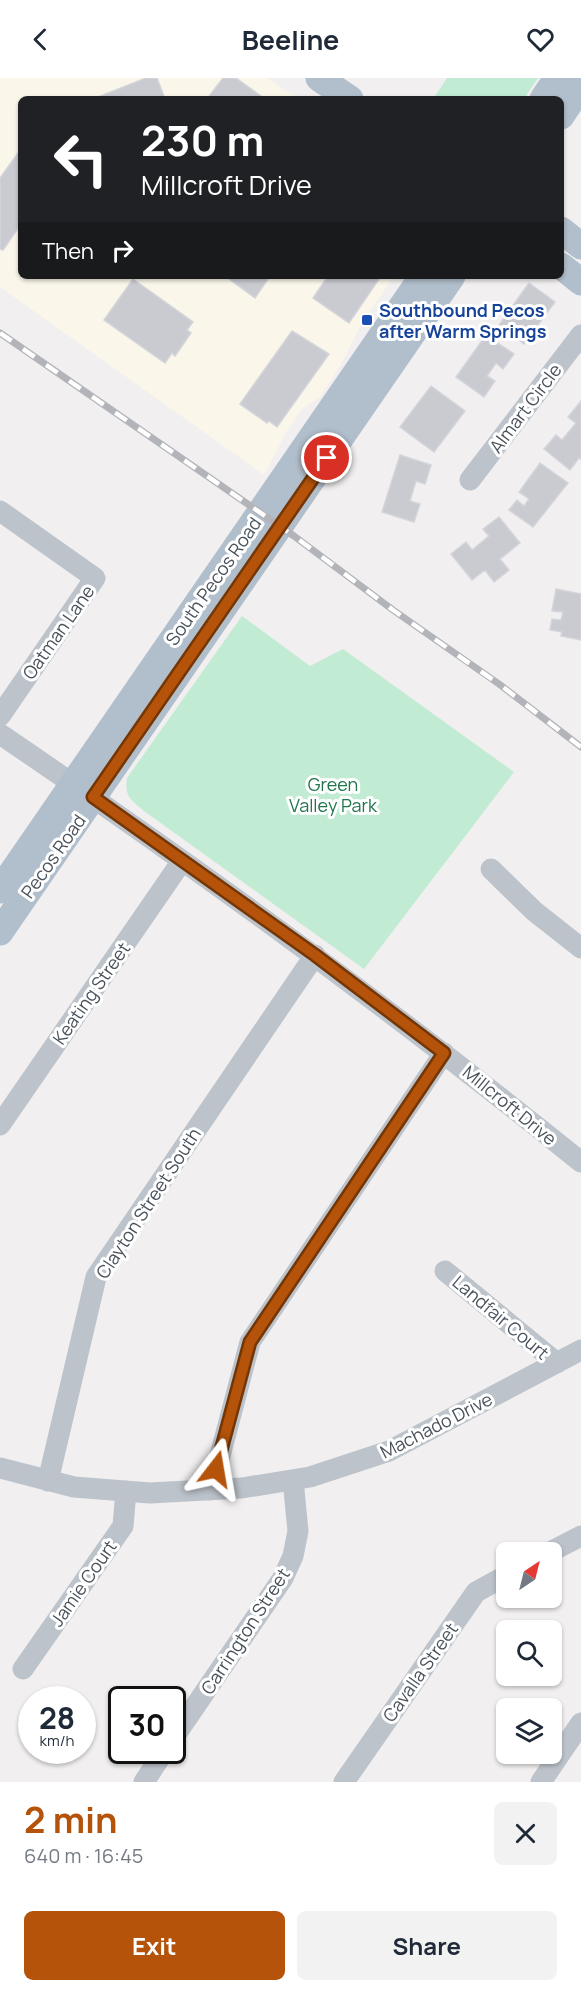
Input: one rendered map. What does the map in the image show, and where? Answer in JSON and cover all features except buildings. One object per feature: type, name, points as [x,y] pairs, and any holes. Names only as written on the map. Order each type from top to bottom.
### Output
[{"type":"main road","points":[[319,78],[346,96]]},
{"type":"main road","points":[[545,96],[557,78]]},
{"type":"main road","points":[[564,112],[581,86]]},
{"type":"main road","points":[[564,232],[581,246]]},
{"type":"main road","points":[[564,268],[581,282]]},
{"type":"main road","name":"South Pecos Road","points":[[1,888],[83,790],[421,279]]},
{"type":"main road","name":"Pecos Road","points":[[0,932],[83,790],[450,279]]},
{"type":"street","name":"Almart Circle","points":[[470,480],[581,335]]},
{"type":"street","name":"Oatman Lane","points":[[0,511],[95,578],[0,716]]},
{"type":"street","name":"Millcroft Drive","points":[[0,734],[83,790],[315,955],[444,1053],[581,1162]]},
{"type":"street","name":"Keating Street","points":[[0,1125],[182,861]]},
{"type":"street","points":[[491,869],[534,911],[581,948]]},
{"type":"street","name":"Clayton Street South","points":[[48,1480],[96,1277],[315,955]]},
{"type":"street","points":[[211,1490],[250,1342],[444,1053]]},
{"type":"street","name":"Landfair Court","points":[[446,1271],[557,1363]]},
{"type":"street","name":"Machado Drive","points":[[0,1468],[74,1487],[150,1493],[242,1488],[310,1477],[388,1451],[581,1350]]},
{"type":"street","name":"Carrington Street","points":[[186,1720],[284,1578],[293,1556],[298,1531],[293,1480]]},
{"type":"street","name":"Jamie Court","points":[[23,1669],[123,1526],[126,1491]]},
{"type":"street","points":[[562,1546],[581,1536]]},
{"type":"street","name":"Cavalla Street","points":[[344,1782],[476,1592],[496,1581]]},
{"type":"street","points":[[541,1782],[581,1723]]},
{"type":"street","points":[[144,1782],[156,1764]]},
{"type":"shaded area","points":[[0,78],[268,78],[294,96],[18,96],[18,279],[392,279],[361,325],[339,368],[320,397],[302,409],[287,431],[264,475],[0,287]]},
{"type":"green space","points":[[447,78],[538,78],[526,96],[435,96]]},
{"type":"green space","name":"Green Valley Park","points":[[242,616],[310,666],[343,649],[514,772],[364,969],[144,811],[128,793],[127,778]]},
{"type":"railway","points":[[0,333],[294,536],[393,610],[499,684],[581,747]]},
{"type":"place","name":"Southbound Pecos after Warm Springs","points":[[367,320]]},
{"type":"route","points":[[216,1469],[250,1342],[444,1053],[315,955],[93,797],[327,458]]}]
